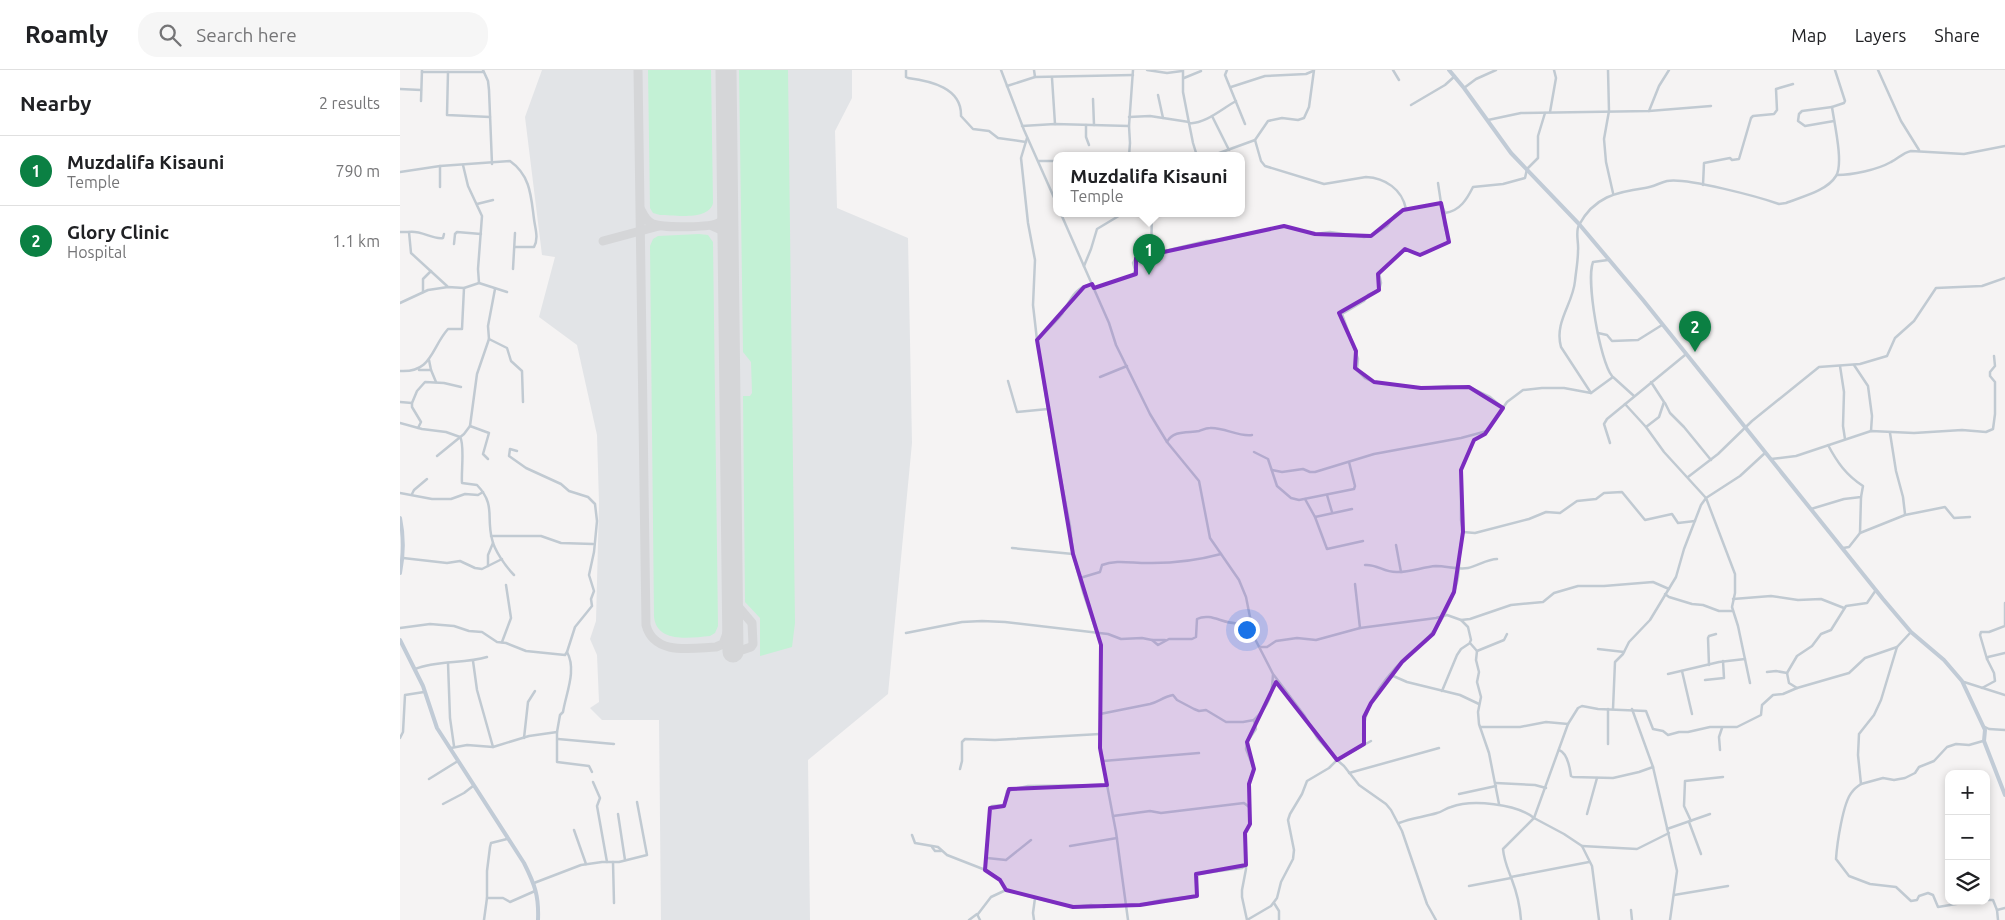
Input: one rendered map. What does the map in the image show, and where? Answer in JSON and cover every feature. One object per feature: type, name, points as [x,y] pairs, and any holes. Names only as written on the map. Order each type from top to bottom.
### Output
[{"type":"main road","points":[[1449,70],[1511,153],[1579,224],[1911,632],[1944,660],[1962,681],[1985,730],[1984,741],[2005,795]]},
{"type":"main road","points":[[400,518],[403,536],[400,573]]},
{"type":"main road","points":[[400,640],[416,669],[436,728],[452,748],[458,761],[524,863],[534,882],[539,903],[538,920]]},
{"type":"street","points":[[906,70],[906,77],[908,78],[924,80],[946,88],[958,100],[961,106],[961,116],[973,129],[989,131],[998,138],[1026,140]]},
{"type":"street","points":[[1001,70],[1026,140],[1039,161],[1053,195]]},
{"type":"street","points":[[1034,70],[1035,77]]},
{"type":"street","points":[[1109,70],[1110,76]]},
{"type":"street","points":[[1129,152],[1129,117],[1133,70]]},
{"type":"street","points":[[1147,70],[1167,73],[1183,71],[1183,92],[1192,143],[1196,152]]},
{"type":"street","points":[[1227,70],[1225,75],[1245,124]]},
{"type":"street","points":[[1393,70],[1399,80]]},
{"type":"street","points":[[1464,88],[1476,79],[1496,70]]},
{"type":"street","points":[[1550,112],[1556,78],[1554,70]]},
{"type":"street","points":[[1608,70],[1609,111],[1604,139],[1606,162],[1613,193]]},
{"type":"street","points":[[1649,111],[1659,86],[1669,70]]},
{"type":"street","points":[[1834,121],[1805,126],[1798,121],[1799,114],[1802,111],[1832,107],[1844,103],[1836,70]]},
{"type":"street","points":[[1878,70],[1902,121],[1919,150]]},
{"type":"street","points":[[421,101],[422,71],[483,71],[488,80],[492,164]]},
{"type":"street","points":[[1223,152],[1255,140],[1268,121],[1282,118],[1298,120],[1304,118],[1309,107],[1314,71],[1306,74],[1265,76],[1231,87]]},
{"type":"street","points":[[448,72],[447,115],[490,117]]},
{"type":"street","points":[[1184,78],[1201,72]]},
{"type":"street","points":[[1007,86],[1035,77],[1133,75]]},
{"type":"street","points":[[1411,105],[1445,85],[1455,76]]},
{"type":"street","points":[[1052,77],[1055,124]]},
{"type":"street","points":[[1703,185],[1704,163],[1739,158],[1751,118],[1753,116],[1774,114],[1777,110],[1776,90],[1793,84]]},
{"type":"street","points":[[400,89],[422,90]]},
{"type":"street","points":[[1158,95],[1163,118]]},
{"type":"street","points":[[1093,99],[1094,125]]},
{"type":"street","points":[[1129,117],[1150,116],[1199,122],[1236,101]]},
{"type":"street","points":[[1487,120],[1502,116],[1550,112],[1575,114],[1712,106]]},
{"type":"street","points":[[1592,393],[1561,347],[1559,340],[1564,311],[1571,299],[1575,284],[1578,251],[1577,230],[1579,224],[1595,205],[1613,193],[1652,188],[1667,181],[1703,185],[1779,204],[1792,201],[1827,185],[1837,176],[1839,167],[1838,140],[1832,107]]},
{"type":"street","points":[[1525,178],[1526,169],[1538,158],[1538,136],[1546,113]]},
{"type":"street","points":[[1212,115],[1229,150]]},
{"type":"street","points":[[1022,126],[1055,124],[1129,126]]},
{"type":"street","points":[[1086,125],[1086,137],[1090,145]]},
{"type":"street","points":[[1026,140],[1021,158],[1028,223],[1035,260],[1034,305],[1037,340],[1070,526],[1073,554],[1101,645],[1100,734],[1128,920]]},
{"type":"street","points":[[1255,140],[1261,161],[1265,166],[1324,184],[1373,177],[1388,184],[1401,194],[1406,209]]},
{"type":"street","points":[[1837,176],[1851,175],[1891,162],[1903,153],[1919,150],[1939,154],[1964,154],[2005,146]]},
{"type":"street","points":[[400,172],[440,166],[492,164],[510,161],[521,171],[530,188],[536,244],[534,247],[515,247]]},
{"type":"street","points":[[1039,161],[1053,161]]},
{"type":"street","points":[[463,165],[468,186],[482,216],[478,269],[479,283]]},
{"type":"street","points":[[440,166],[440,187]]},
{"type":"street","points":[[1445,213],[1451,212],[1463,204],[1473,187],[1504,184],[1525,178],[1530,173]]},
{"type":"street","points":[[1438,184],[1449,242],[1420,255],[1408,250],[1403,251],[1379,273],[1382,283],[1379,290],[1368,295],[1364,301],[1342,314],[1358,360],[1357,370],[1365,378],[1374,382],[1421,388],[1469,387],[1490,397],[1503,408]]},
{"type":"street","points":[[477,204],[493,200]]},
{"type":"street","points":[[1094,288],[1133,274],[1135,259],[1150,254],[1284,226],[1315,234],[1330,232],[1364,238],[1387,226],[1395,215],[1406,209],[1441,203]]},
{"type":"street","points":[[1062,217],[1150,414],[1167,442],[1199,481],[1210,538],[1239,580],[1246,597],[1254,636],[1272,674],[1304,715],[1318,739],[1359,786],[1386,804],[1399,823],[1427,904],[1436,920]]},
{"type":"street","points":[[1084,266],[1097,229],[1117,217]]},
{"type":"street","points":[[1150,254],[1152,217]]},
{"type":"street","points":[[400,232],[425,234],[439,239],[443,238],[444,234]]},
{"type":"street","points":[[409,232],[410,251],[448,287]]},
{"type":"street","points":[[454,244],[456,232],[481,234]]},
{"type":"street","points":[[513,269],[515,233]]},
{"type":"street","points":[[1608,260],[1593,262],[1591,268],[1591,293],[1602,355],[1607,370],[1634,396]]},
{"type":"street","points":[[423,292],[423,280],[431,271]]},
{"type":"street","points":[[1688,477],[1711,460],[1745,428],[1819,367],[1868,362],[1887,356],[1892,342],[1914,321],[1936,288],[1982,286],[2005,278]]},
{"type":"street","points":[[400,304],[423,292],[448,287],[464,288],[479,283],[507,292]]},
{"type":"street","points":[[1037,340],[1062,313],[1073,295],[1084,286],[1092,284]]},
{"type":"street","points":[[415,370],[429,360],[437,343],[448,329],[462,329],[464,288]]},
{"type":"street","points":[[437,456],[470,426],[477,374],[489,339],[488,326],[496,289]]},
{"type":"street","points":[[1598,333],[1607,335],[1612,341],[1634,341],[1641,339],[1662,324]]},
{"type":"street","points":[[489,339],[507,348],[511,361],[522,371],[523,402]]},
{"type":"street","points":[[1610,443],[1604,424],[1606,419],[1685,355]]},
{"type":"street","points":[[1770,459],[1796,456],[1871,431],[1890,433],[1962,430],[1986,432],[1993,429],[1995,382],[1990,376],[1990,372],[1995,366],[1994,356]]},
{"type":"street","points":[[429,360],[436,382]]},
{"type":"street","points":[[1854,364],[1868,386],[1872,416],[1871,431]]},
{"type":"street","points":[[1100,377],[1127,366]]},
{"type":"street","points":[[1840,366],[1844,392],[1843,426],[1846,440]]},
{"type":"street","points":[[400,371],[431,370]]},
{"type":"street","points":[[1592,393],[1612,376]]},
{"type":"street","points":[[1008,381],[1017,412],[1048,409]]},
{"type":"street","points":[[418,428],[421,422],[412,407],[412,402],[424,382],[436,382],[461,387]]},
{"type":"street","points":[[1651,382],[1670,413],[1711,460]]},
{"type":"street","points":[[1364,744],[1362,732],[1364,717],[1371,703],[1391,675],[1407,657],[1433,634],[1444,616],[1454,592],[1458,578],[1459,548],[1463,532],[1461,520],[1462,470],[1474,440],[1487,431],[1503,408],[1514,396],[1523,390],[1564,388],[1592,393]]},
{"type":"street","points":[[400,402],[412,402]]},
{"type":"street","points":[[1646,427],[1659,417],[1664,402]]},
{"type":"street","points":[[1626,404],[1664,452],[1706,498],[1735,574],[1734,611],[1750,683]]},
{"type":"street","points":[[400,423],[446,432],[460,437]]},
{"type":"street","points":[[470,426],[489,433],[483,454],[488,460]]},
{"type":"street","points":[[1167,442],[1172,436],[1182,432],[1210,428],[1246,436],[1252,435]]},
{"type":"street","points":[[1272,470],[1282,472],[1303,469],[1310,472],[1374,454],[1461,438],[1487,431]]},
{"type":"street","points":[[1890,433],[1897,479],[1904,496],[1905,514]]},
{"type":"street","points":[[460,437],[463,447],[461,456],[462,483],[477,485],[490,504],[493,543],[514,575]]},
{"type":"street","points":[[1828,445],[1838,462],[1851,478],[1863,486],[1863,492],[1860,497],[1860,533]]},
{"type":"street","points":[[400,628],[430,624],[454,626],[469,632],[482,632],[497,642],[526,651],[549,652],[557,656],[565,655],[567,652],[575,627],[592,606],[591,599],[594,588],[589,576],[597,521],[595,504],[588,497],[568,491],[561,484],[526,468],[508,456],[510,448],[517,451]]},
{"type":"street","points":[[1254,452],[1268,459],[1274,480],[1285,494],[1299,500],[1354,489],[1355,486],[1349,462]]},
{"type":"street","points":[[1613,709],[1615,662],[1624,652],[1629,642],[1650,620],[1676,577],[1680,557],[1701,505],[1706,498],[1740,476],[1765,453]]},
{"type":"street","points":[[412,494],[427,479]]},
{"type":"street","points":[[1463,532],[1475,533],[1529,519],[1546,512],[1560,513],[1577,501],[1596,499],[1601,494],[1618,491],[1622,492],[1645,520],[1672,514],[1678,523],[1695,521]]},
{"type":"street","points":[[400,493],[437,499],[452,499],[465,494],[478,495],[483,492]]},
{"type":"street","points":[[1326,495],[1332,512]]},
{"type":"street","points":[[1811,509],[1844,499],[1860,497]]},
{"type":"street","points":[[1305,499],[1327,549],[1363,541]]},
{"type":"street","points":[[1844,548],[1849,547],[1860,533],[1905,514],[1945,507],[1948,508],[1954,518],[1970,517]]},
{"type":"street","points":[[1314,517],[1352,509]]},
{"type":"street","points":[[491,536],[541,536],[561,544],[578,542],[594,544]]},
{"type":"street","points":[[488,566],[488,554],[493,543]]},
{"type":"street","points":[[1396,545],[1401,572]]},
{"type":"street","points":[[1012,548],[1073,554]]},
{"type":"street","points":[[1080,578],[1100,572],[1102,565],[1106,564],[1118,562],[1153,564],[1221,554]]},
{"type":"street","points":[[402,556],[447,563],[460,560],[479,568],[502,559]]},
{"type":"street","points":[[1365,565],[1375,564],[1384,571],[1401,572],[1438,566],[1458,569],[1483,564],[1497,558]]},
{"type":"street","points":[[1461,620],[1470,619],[1511,605],[1543,602],[1554,593],[1578,586],[1653,582],[1669,589]]},
{"type":"street","points":[[1355,584],[1360,628]]},
{"type":"street","points":[[502,642],[511,618],[506,585]]},
{"type":"street","points":[[1796,688],[1790,683],[1787,673],[1797,656],[1812,646],[1821,634],[1831,630],[1846,606],[1867,602],[1876,590]]},
{"type":"street","points":[[1665,594],[1669,597],[1692,604],[1703,605],[1718,611],[1734,611]]},
{"type":"street","points":[[1733,599],[1771,596],[1798,600],[1821,599],[1844,608]]},
{"type":"street","points":[[1982,688],[1995,681],[1980,635],[1982,632],[1989,632],[2005,626],[2005,603]]},
{"type":"street","points":[[1260,647],[1267,647],[1276,641],[1297,638],[1316,640],[1360,628],[1451,616],[1461,620],[1468,627],[1470,643],[1478,651]]},
{"type":"street","points":[[906,633],[962,622],[982,621],[1108,634],[1121,639],[1132,637],[1152,640],[1192,639],[1196,637],[1197,619],[1201,617],[1214,618],[1236,624],[1250,619]]},
{"type":"street","points":[[1861,784],[1858,755],[1859,734],[1874,716],[1881,700],[1897,647],[1911,632]]},
{"type":"street","points":[[1478,651],[1504,640],[1507,634]]},
{"type":"street","points":[[1709,664],[1708,638],[1716,634]]},
{"type":"street","points":[[1152,640],[1158,645],[1166,640]]},
{"type":"street","points":[[1442,691],[1457,655],[1461,649],[1470,643]]},
{"type":"street","points":[[1522,920],[1511,877],[1504,864],[1503,849],[1534,818],[1568,724],[1578,708],[1582,706],[1595,709],[1646,711],[1654,729],[1663,730],[1668,735],[1710,727],[1737,727],[1761,715],[1762,705],[1773,695],[1782,694],[1796,688],[1849,673],[1865,658],[1897,647]]},
{"type":"street","points":[[1598,649],[1624,652]]},
{"type":"street","points":[[1478,651],[1476,660],[1479,672],[1478,688],[1481,697],[1480,727],[1489,753],[1499,805]]},
{"type":"street","points":[[567,652],[571,658],[572,674],[557,732],[557,762],[589,766],[592,772]]},
{"type":"street","points":[[1987,659],[1988,657],[2005,653]]},
{"type":"street","points":[[416,669],[473,661],[487,657]]},
{"type":"street","points":[[1668,674],[1723,661],[1745,659]]},
{"type":"street","points":[[473,661],[477,690],[493,747]]},
{"type":"street","points":[[1705,680],[1724,678],[1723,661]]},
{"type":"street","points":[[448,664],[452,748],[467,745],[493,747],[524,738],[557,732]]},
{"type":"street","points":[[1682,671],[1692,714]]},
{"type":"street","points":[[1767,672],[1787,673]]},
{"type":"street","points":[[1100,714],[1150,704],[1173,694],[1177,700],[1194,709],[1198,711],[1206,710],[1226,722],[1254,720],[1266,708],[1273,690],[1272,674]]},
{"type":"street","points":[[1391,675],[1407,682],[1467,697],[1480,704]]},
{"type":"street","points":[[1962,681],[2005,695]]},
{"type":"street","points":[[524,738],[528,702],[535,691]]},
{"type":"street","points":[[400,738],[403,732],[405,695],[424,692]]},
{"type":"street","points":[[1608,709],[1608,744]]},
{"type":"street","points":[[1632,709],[1653,766],[1677,871],[1670,920]]},
{"type":"street","points":[[1254,720],[1256,729],[1247,742],[1246,749],[1254,769],[1249,784],[1250,824],[1245,833],[1244,840],[1246,865],[1242,897],[1247,920],[1274,903],[1281,882],[1292,862],[1294,850],[1290,834],[1290,814],[1302,794],[1307,781],[1329,768],[1337,760],[1370,742]]},
{"type":"street","points":[[1480,727],[1520,727],[1546,722],[1568,724]]},
{"type":"street","points":[[1982,724],[1986,729],[2005,730]]},
{"type":"street","points":[[1720,750],[1718,737],[1722,728]]},
{"type":"street","points":[[960,769],[962,742],[965,739],[995,740],[1100,734]]},
{"type":"street","points":[[558,738],[614,744]]},
{"type":"street","points":[[1950,905],[1938,907],[1932,895],[1928,893],[1919,896],[1917,900],[1911,900],[1896,887],[1870,884],[1849,876],[1836,859],[1839,829],[1851,792],[1861,784],[1883,778],[1894,780],[1905,778],[1915,773],[1919,767],[1934,761],[1947,748],[1956,744],[1969,746],[1984,741]]},
{"type":"street","points":[[1349,773],[1439,748]]},
{"type":"street","points":[[1559,750],[1563,752],[1572,777],[1617,778],[1653,766]]},
{"type":"street","points":[[1103,761],[1199,753]]},
{"type":"street","points":[[429,779],[458,761]]},
{"type":"street","points":[[1701,854],[1684,806],[1685,781],[1723,777]]},
{"type":"street","points":[[1587,814],[1597,778]]},
{"type":"street","points":[[594,782],[600,798],[597,806],[607,862]]},
{"type":"street","points":[[443,804],[464,793],[474,785]]},
{"type":"street","points":[[985,870],[990,808],[992,806],[1004,806],[1008,790],[1028,786],[1107,785]]},
{"type":"street","points":[[1458,794],[1496,785],[1535,785],[1546,788]]},
{"type":"street","points":[[534,882],[558,872],[586,864],[613,862],[647,854],[637,802]]},
{"type":"street","points":[[1113,816],[1135,815],[1143,812],[1161,813],[1244,803],[1249,807]]},
{"type":"street","points":[[1399,823],[1437,813],[1451,807],[1474,804],[1499,805],[1528,813],[1582,846],[1592,866],[1599,920]]},
{"type":"street","points":[[618,814],[625,860]]},
{"type":"street","points":[[1667,829],[1710,814]]},
{"type":"street","points":[[574,830],[586,864]]},
{"type":"street","points":[[1582,846],[1637,849],[1669,833]]},
{"type":"street","points":[[912,835],[915,843],[932,847],[935,852],[941,851],[985,870],[1000,880],[1006,890]]},
{"type":"street","points":[[1070,846],[1117,838]]},
{"type":"street","points":[[484,920],[491,843],[507,839]]},
{"type":"street","points":[[987,858],[1006,860],[1031,840]]},
{"type":"street","points":[[613,862],[614,903]]},
{"type":"street","points":[[1469,886],[1590,862]]},
{"type":"street","points":[[968,920],[978,914],[992,897],[1006,890],[1073,907],[1140,905],[1161,900],[1197,896],[1197,874],[1242,868],[1246,865]]},
{"type":"street","points":[[1674,895],[1728,886]]},
{"type":"street","points":[[487,898],[503,898],[510,902],[537,891]]},
{"type":"street","points":[[1034,920],[1032,913],[1035,898]]},
{"type":"street","points":[[1990,900],[1992,900],[1997,910],[1998,920]]},
{"type":"street","points":[[1274,903],[1279,911],[1279,920]]},
{"type":"street","points":[[1997,910],[2005,908]]},
{"type":"street","points":[[1631,910],[1632,920]]},
{"type":"street","points":[[978,914],[980,920]]},
{"type":"highlighted area","points":[[1441,203],[1449,242],[1420,255],[1405,249],[1378,274],[1379,290],[1339,313],[1356,351],[1355,368],[1374,382],[1421,388],[1469,387],[1503,408],[1485,434],[1474,440],[1461,470],[1463,532],[1454,592],[1433,634],[1402,662],[1371,703],[1364,717],[1364,744],[1337,760],[1276,682],[1247,742],[1254,769],[1249,784],[1250,824],[1245,833],[1246,865],[1196,874],[1197,896],[1140,905],[1073,907],[1006,890],[1000,880],[985,870],[990,808],[1004,806],[1009,789],[1107,785],[1100,748],[1101,645],[1073,554],[1037,340],[1084,287],[1092,284],[1094,288],[1136,274],[1136,258],[1284,226],[1315,234],[1371,236],[1403,210]]},
{"type":"shaded area","points":[[542,70],[852,70],[852,98],[835,131],[837,208],[908,238],[912,443],[888,694],[808,760],[810,920],[661,920],[659,720],[602,720],[590,708],[599,702],[597,655],[590,639],[596,621],[599,503],[597,435],[577,345],[539,317],[555,257],[542,255],[525,117]]},
{"type":"green space","points":[[648,70],[711,70],[713,203],[710,209],[698,215],[660,215],[653,213],[650,208]]},
{"type":"green space","points":[[739,70],[788,70],[795,623],[792,647],[760,656],[760,618],[745,602],[743,396],[750,396],[752,393],[751,362],[743,352]]},
{"type":"green space","points":[[708,235],[713,242],[718,626],[715,633],[710,636],[684,638],[668,635],[661,631],[656,625],[654,617],[650,246],[653,239],[658,236]]},
{"type":"taxiway","points":[[638,70],[646,625],[650,635],[657,642],[665,646],[685,649],[716,647],[723,644],[727,633]]},
{"type":"taxiway","points":[[641,210],[647,220],[653,224],[687,227],[720,222],[726,215],[727,205]]},
{"type":"taxiway","points":[[603,241],[659,226]]},
{"type":"taxiway","points":[[712,226],[721,230],[728,241]]},
{"type":"taxiway","points":[[733,596],[736,604],[752,623],[753,644],[751,647],[742,650],[731,645],[727,633],[733,618]]},
{"type":"runway","points":[[726,70],[733,652]]},
{"type":"place","name":"Muzdalifa Kisauni","points":[[1149,275]]},
{"type":"place","name":"Glory Clinic","points":[[1695,352]]}]
